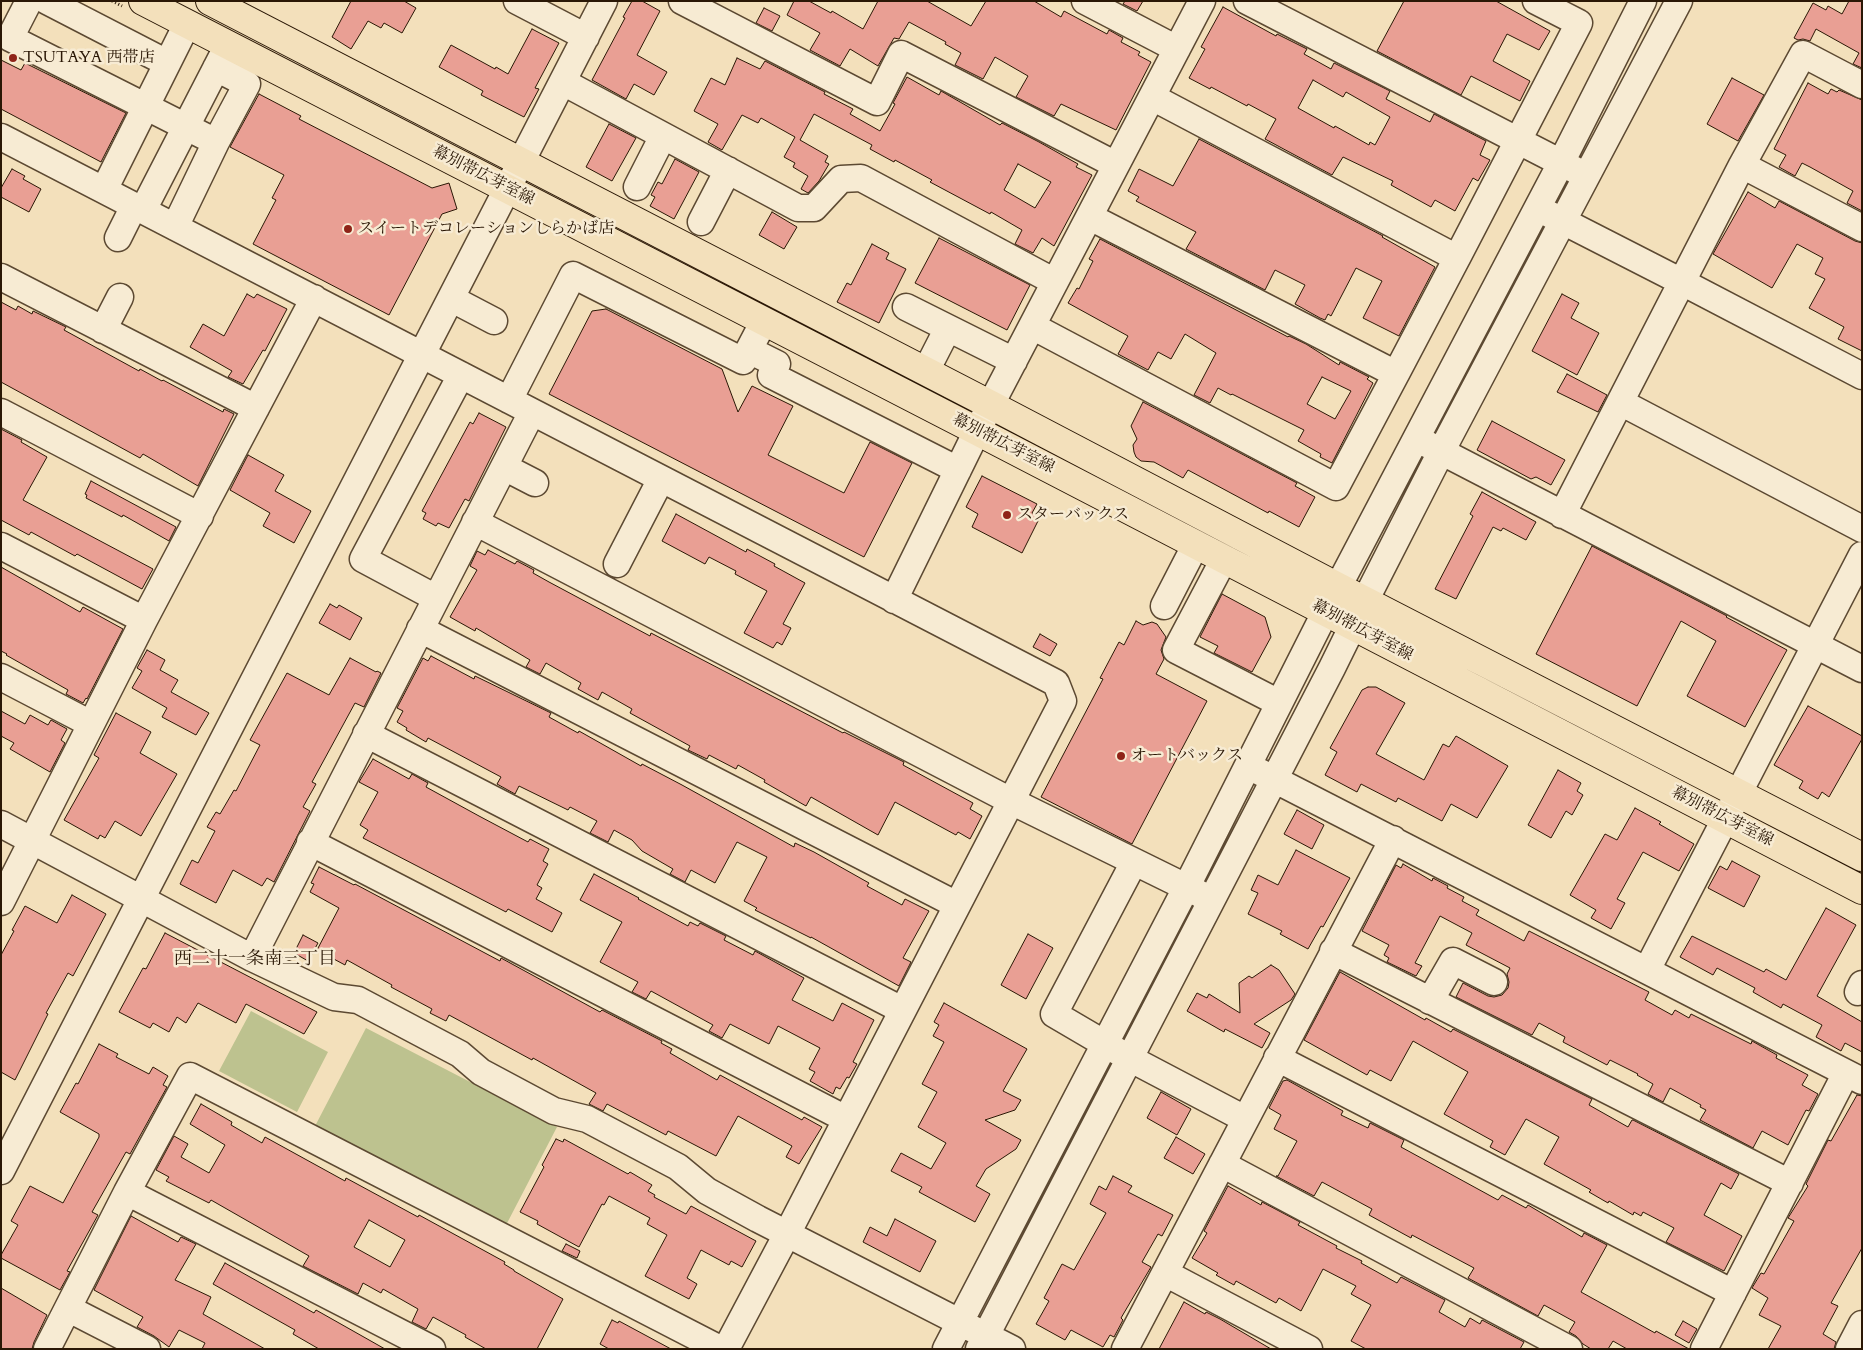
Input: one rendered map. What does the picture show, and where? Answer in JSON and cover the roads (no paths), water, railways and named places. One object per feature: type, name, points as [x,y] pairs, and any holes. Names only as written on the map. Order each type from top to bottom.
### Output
[{"type":"main road","name":"幕別帯広芽室線","points":[[143,1],[187,24],[222,56],[508,189],[1862,890]]},
{"type":"main road","name":"幕別帯広芽室線","points":[[210,1],[1862,857]]},
{"type":"street","points":[[29,1],[10,38],[216,142]]},
{"type":"street","points":[[47,1],[167,63]]},
{"type":"street","points":[[517,1],[586,37]]},
{"type":"street","points":[[1,1171],[370,459],[604,1]]},
{"type":"street","points":[[682,1],[876,102],[900,54],[1116,165]]},
{"type":"street","points":[[1085,1],[1178,49]]},
{"type":"street","points":[[894,600],[977,431],[1202,1]]},
{"type":"street","points":[[1246,1],[1587,176]]},
{"type":"street","points":[[1032,326],[1336,487],[1579,23],[1536,1]]},
{"type":"street","points":[[946,1349],[1186,888],[1246,765],[1325,612],[1538,208],[1643,1]]},
{"type":"street","points":[[982,1342],[1274,779],[1364,600],[1679,1]]},
{"type":"street","points":[[104,190],[187,24]]},
{"type":"street","points":[[1562,514],[1742,165],[1803,54],[1862,86]]},
{"type":"street","points":[[118,238],[186,127],[222,56],[247,84],[175,226]]},
{"type":"street","points":[[563,82],[798,208],[814,208],[841,179],[861,178],[1055,282]]},
{"type":"street","points":[[1152,97],[1457,258]]},
{"type":"street","points":[[636,187],[663,136]]},
{"type":"street","points":[[1,137],[1056,683],[1063,702],[726,1349]]},
{"type":"street","points":[[1742,165],[1862,228]]},
{"type":"street","points":[[701,222],[728,170]]},
{"type":"street","points":[[1538,208],[1862,376]]},
{"type":"street","points":[[1090,216],[1396,374]]},
{"type":"street","points":[[509,400],[573,275],[743,361],[764,321]]},
{"type":"street","points":[[1,277],[256,408]]},
{"type":"street","points":[[104,330],[120,297]]},
{"type":"street","points":[[1,902],[144,620],[314,298]]},
{"type":"street","points":[[452,299],[494,321]]},
{"type":"street","points":[[906,307],[1014,360]]},
{"type":"street","points":[[926,372],[948,328]]},
{"type":"street","points":[[749,350],[777,364],[771,375],[958,470]]},
{"type":"street","points":[[436,598],[364,560],[461,375]]},
{"type":"street","points":[[1620,402],[1862,529]]},
{"type":"street","points":[[1,412],[200,516]]},
{"type":"street","points":[[252,958],[532,412]]},
{"type":"street","points":[[1416,438],[1862,669]]},
{"type":"street","points":[[370,459],[406,479]]},
{"type":"street","points":[[504,467],[535,483]]},
{"type":"street","points":[[617,564],[661,479]]},
{"type":"street","points":[[475,522],[1011,801],[1186,888],[1212,899]]},
{"type":"street","points":[[1164,606],[1196,544]]},
{"type":"street","points":[[1,546],[144,620]]},
{"type":"street","points":[[1647,970],[1737,793],[1862,556]]},
{"type":"street","points":[[1224,559],[1176,650],[1278,704]]},
{"type":"street","points":[[420,629],[957,905]]},
{"type":"street","points":[[1,677],[92,724]]},
{"type":"street","points":[[366,734],[902,1010]]},
{"type":"street","points":[[1246,765],[1854,1077],[1790,1183],[1704,1349]]},
{"type":"street","points":[[1,824],[252,958],[334,997],[358,1000],[460,1054],[481,1072],[554,1111],[587,1119],[678,1166],[708,1191],[787,1234],[960,1322],[982,1342],[1012,1349]]},
{"type":"street","points":[[1125,1349],[1393,839]]},
{"type":"street","points":[[310,842],[846,1119]]},
{"type":"street","points":[[1134,862],[1054,1014],[1129,1058],[1245,1118]]},
{"type":"street","points":[[1333,951],[1790,1183]]},
{"type":"street","points":[[1430,1001],[1453,961],[1494,982]]},
{"type":"street","points":[[1277,1058],[1733,1293]]},
{"type":"street","points":[[47,1349],[190,1076],[720,1349]]},
{"type":"street","points":[[1222,1164],[1568,1349]]},
{"type":"street","points":[[128,1192],[432,1349]]},
{"type":"street","points":[[1165,1273],[1309,1349]]},
{"type":"street","points":[[69,1309],[147,1349]]},
{"type":"street","points":[[1849,1349],[1862,1324]]},
{"type":"place","name":"TSUTAYA 西帯店","points":[[13,58]]},
{"type":"place","name":"スイートデコレーションしらかば店","points":[[348,229]]},
{"type":"place","name":"スターバックス","points":[[1007,515]]},
{"type":"place","name":"オートバックス","points":[[1121,756]]},
{"type":"district","name":"西二十一条南三丁目","points":[[255,960]]}]
